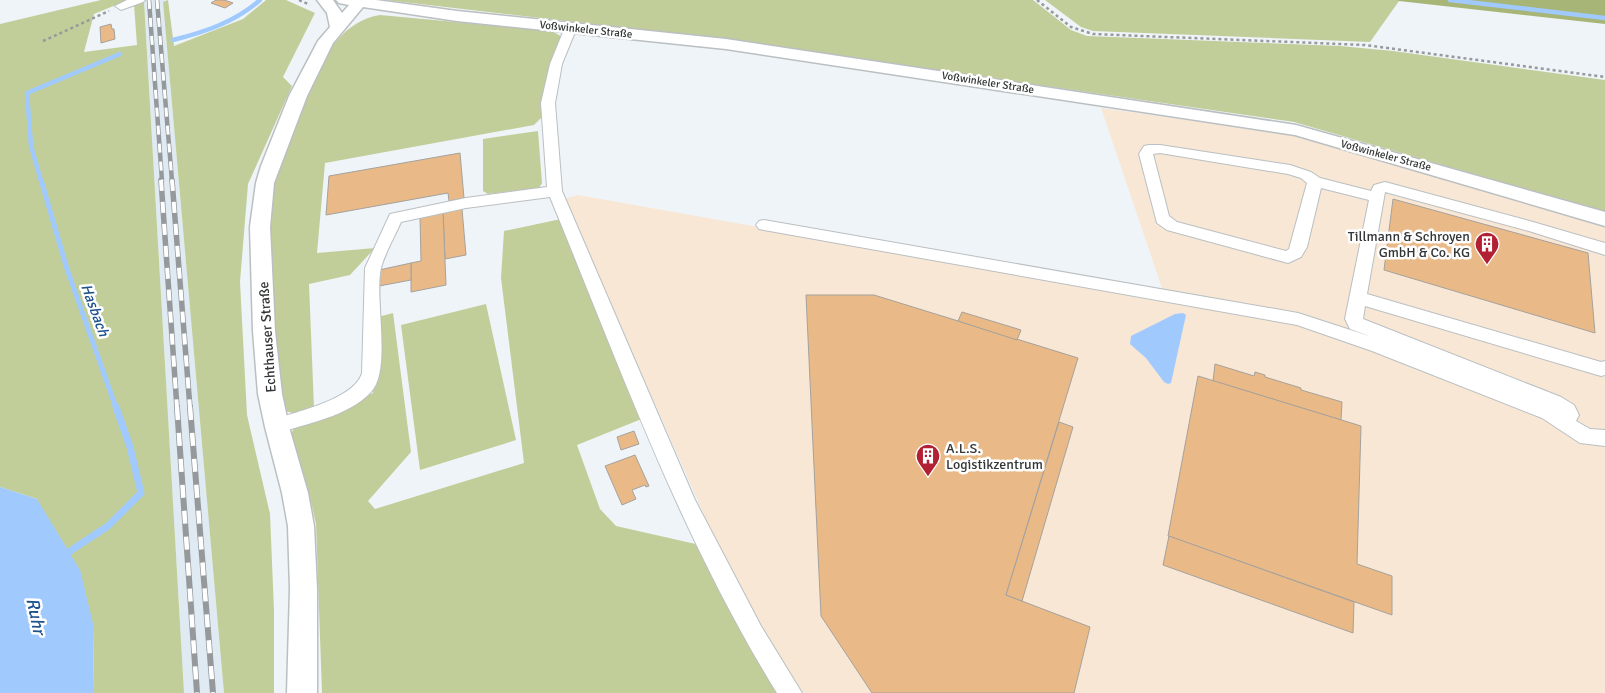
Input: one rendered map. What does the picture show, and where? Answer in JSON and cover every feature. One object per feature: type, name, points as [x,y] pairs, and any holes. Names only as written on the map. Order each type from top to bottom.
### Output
[{"type":"main road","points":[[324,0],[335,13],[337,26]]},
{"type":"main road","name":"Echthauser Straße","points":[[302,693],[302,550],[300,524],[295,490],[276,426],[269,384],[260,227],[265,183],[281,136],[312,66],[352,2]]},
{"type":"main road","name":"Voßwinkeler Straße","points":[[352,2],[457,16],[745,47],[1296,130],[1605,219]]},
{"type":"street","points":[[121,6],[139,0]]},
{"type":"street","points":[[571,27],[556,64],[548,102],[555,191],[686,503],[753,634],[790,693]]},
{"type":"street","points":[[1315,182],[1299,247],[1295,253],[1288,257],[1172,226],[1162,220],[1146,154],[1149,149],[1160,149],[1290,170],[1306,175],[1315,182],[1376,197]]},
{"type":"street","points":[[1596,438],[1566,410],[1554,402],[1491,376],[1362,328],[1354,319],[1379,188],[1385,187],[1533,227],[1605,249]]},
{"type":"street","points":[[276,426],[342,401],[361,390],[368,382],[371,373],[373,268],[395,218],[466,203],[555,191]]},
{"type":"street","points":[[764,225],[1298,319],[1378,346],[1549,413],[1596,438]]},
{"type":"street","points":[[1358,298],[1601,369],[1605,368]]},
{"type":"path","points":[[1037,0],[1071,27],[1093,34],[1365,45],[1605,77]]},
{"type":"path","points":[[43,41],[121,6]]},
{"type":"shaded area","points":[[144,0],[168,0],[163,2],[224,693],[184,693]]},
{"type":"shaded area","points":[[1101,108],[1295,135],[1605,227],[1605,693],[800,693],[762,632],[721,553],[564,199],[578,195],[1301,323],[1400,350],[1309,316],[1163,291]]},
{"type":"green space","points":[[101,0],[128,0],[94,14],[84,52],[137,45],[134,5],[144,1],[184,693],[93,693],[94,628],[37,499],[0,487],[0,24]]},
{"type":"green space","points":[[168,0],[174,46],[243,19],[266,0],[286,0],[315,13],[283,77],[292,86],[248,184],[240,282],[247,415],[270,514],[274,611],[274,693],[224,693],[163,2]]},
{"type":"green space","points":[[385,0],[1033,0],[1071,30],[1087,36],[1340,46],[1393,51],[1605,80],[1605,212],[1294,122],[721,39]]},
{"type":"green space","points":[[1045,0],[1399,1],[1370,42],[1093,31],[1081,27]]},
{"type":"green space","points":[[1395,0],[1605,0],[1605,24],[1399,1]]},
{"type":"green space","points":[[380,15],[552,31],[562,37],[546,113],[534,125],[325,163],[317,253],[375,248],[350,275],[309,284],[314,408],[299,413],[292,413],[284,410],[272,283],[271,211],[277,164],[311,84],[329,50],[346,31],[356,24]]},
{"type":"green space","points":[[538,131],[542,183],[539,188],[488,194],[483,191],[483,139]]},
{"type":"green space","points":[[561,219],[644,418],[577,445],[600,509],[616,526],[700,545],[782,693],[322,693],[316,524],[307,485],[292,439],[291,434],[295,426],[373,393],[374,318],[393,313],[411,452],[368,501],[375,509],[524,463],[501,278],[504,231]]},
{"type":"green space","points":[[486,304],[516,440],[420,470],[401,325]]},
{"type":"water","points":[[1183,313],[1186,315],[1171,383],[1168,384],[1164,382],[1146,358],[1130,344],[1131,336],[1175,314]]},
{"type":"water","name":"Ruhr","points":[[0,487],[37,499],[80,570],[94,628],[93,693],[0,693]]},
{"type":"building","points":[[216,0],[233,3],[225,8],[211,3]]},
{"type":"building","points":[[111,24],[112,29],[114,29],[115,39],[101,43],[100,27]]},
{"type":"building","points":[[460,153],[464,198],[449,201],[448,193],[326,215],[329,176]]},
{"type":"building","name":"Tillmann & Schroyen GmbH & Co. KG","points":[[1393,199],[1588,253],[1595,333],[1384,270]]},
{"type":"building","points":[[462,209],[466,255],[445,259],[443,212]]},
{"type":"building","points":[[443,212],[446,285],[411,292],[411,263],[421,261],[420,217]]},
{"type":"building","points":[[411,263],[411,280],[379,286],[379,270]]},
{"type":"building","name":"A.L.S. Logistikzentrum","points":[[806,295],[874,295],[1078,358],[1006,595],[1090,627],[1074,693],[872,693],[821,616]]},
{"type":"building","points":[[962,312],[1021,330],[1017,340],[958,321]]},
{"type":"building","points":[[1215,364],[1254,376],[1255,372],[1301,388],[1301,390],[1342,402],[1341,420],[1213,381]]},
{"type":"building","points":[[1198,376],[1361,426],[1357,564],[1392,576],[1392,615],[1168,536]]},
{"type":"building","points":[[1059,422],[1073,427],[1022,601],[1006,595]]},
{"type":"building","points":[[634,431],[639,444],[621,450],[617,437]]},
{"type":"building","points":[[635,455],[649,486],[646,487],[645,485],[632,490],[636,499],[622,505],[605,466]]},
{"type":"building","points":[[1169,536],[1354,602],[1353,633],[1163,565]]},
{"type":"waterway","name":"Hasbach","points":[[173,40],[230,20],[260,0]]},
{"type":"waterway","name":"Hasbach","points":[[1450,0],[1605,18]]},
{"type":"waterway","name":"Hasbach","points":[[41,181],[31,146],[27,93],[120,54]]},
{"type":"waterway","name":"Hasbach","points":[[41,180],[67,269],[116,408]]},
{"type":"waterway","name":"Hasbach","points":[[64,555],[108,526],[141,493],[130,447],[116,407]]},
{"type":"railway","points":[[149,0],[162,181]]},
{"type":"railway","points":[[157,0],[172,181]]},
{"type":"railway","points":[[161,180],[177,408]]},
{"type":"railway","points":[[172,180],[190,408]]},
{"type":"railway","points":[[177,407],[197,693]]},
{"type":"railway","points":[[190,407],[213,693]]},
{"type":"place","name":"Tillmann & Schroyen GmbH & Co. KG","points":[[1487,265]]},
{"type":"place","name":"A.L.S. Logistikzentrum","points":[[928,477]]}]
